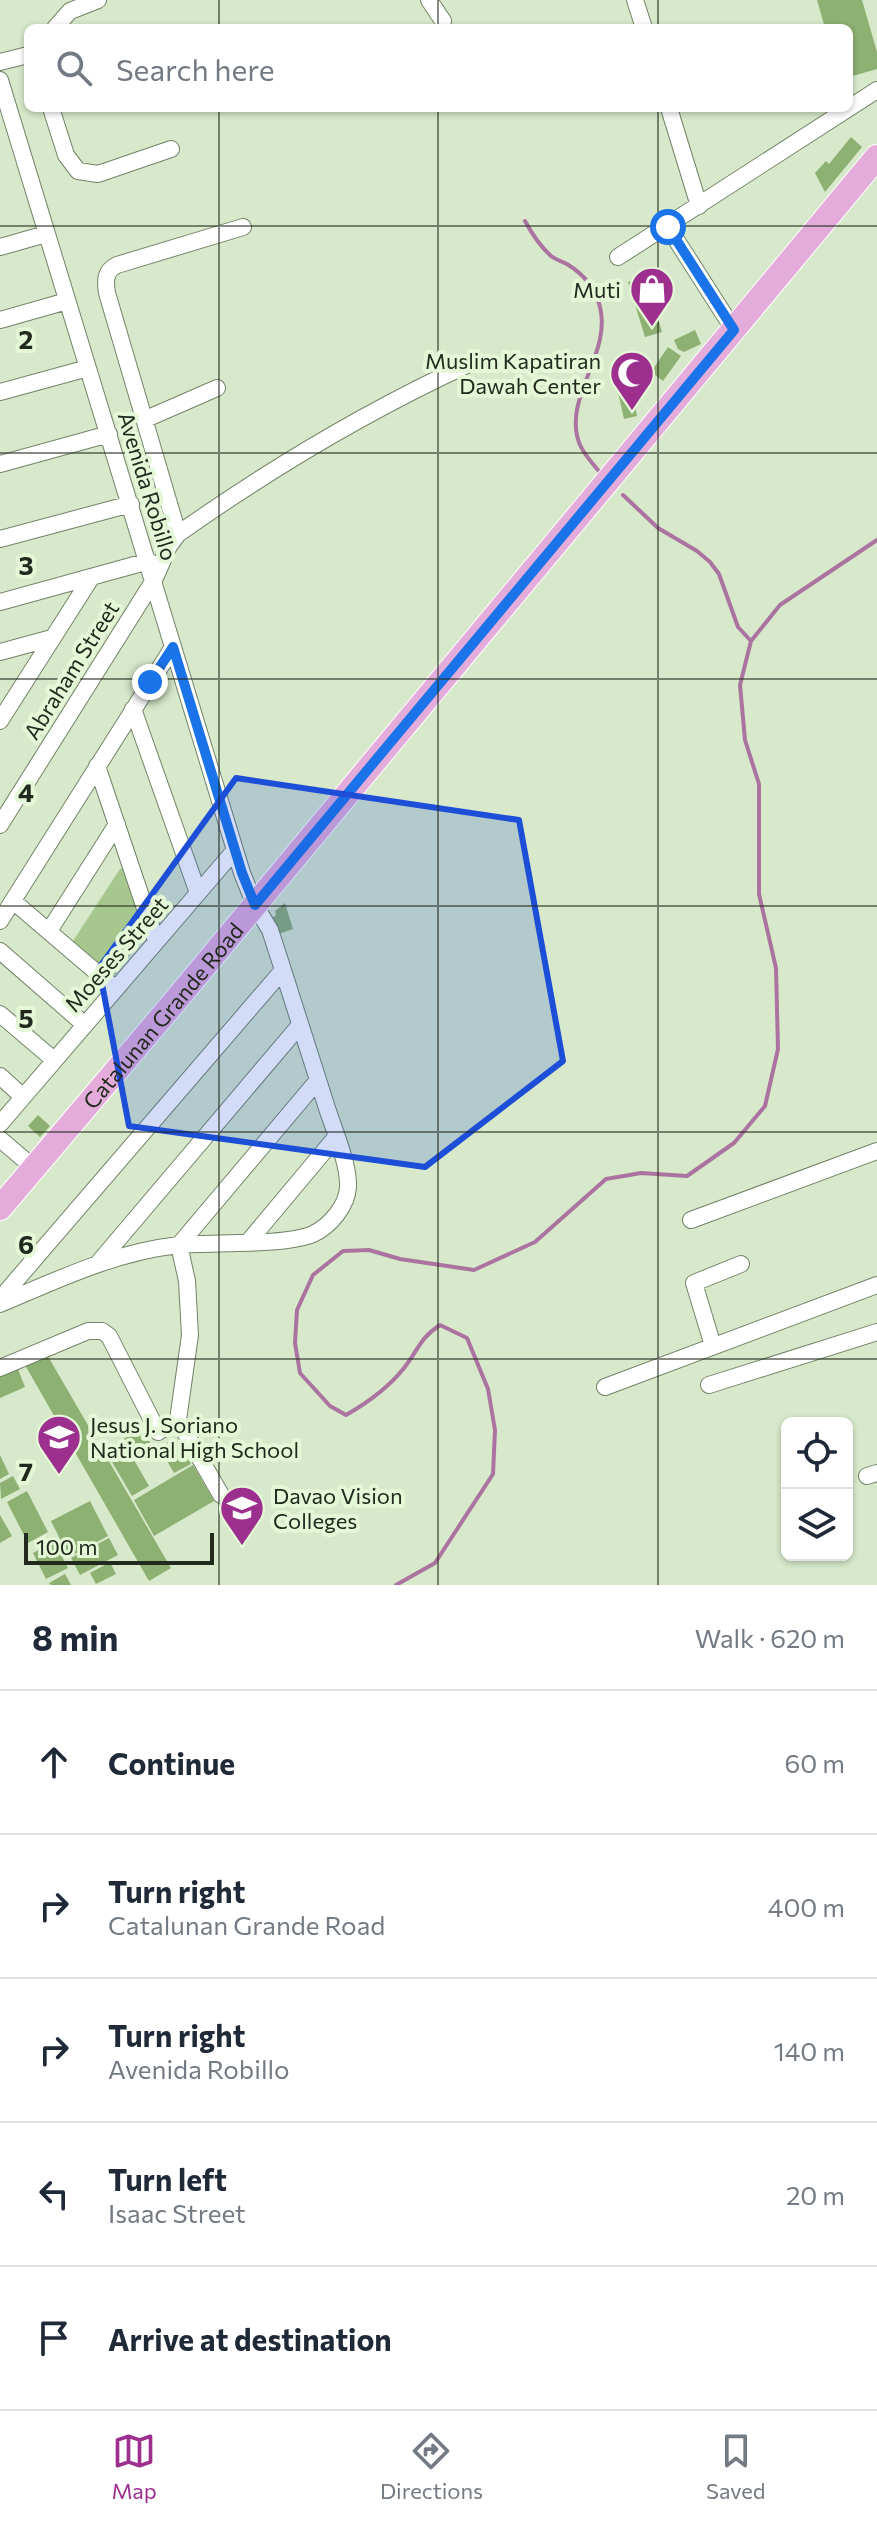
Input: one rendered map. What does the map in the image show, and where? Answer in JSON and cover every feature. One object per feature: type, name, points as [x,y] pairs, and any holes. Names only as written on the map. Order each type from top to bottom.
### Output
[{"type":"main road","name":"Catalunan Grande Road","points":[[0,1208],[877,157]]},
{"type":"street","points":[[59,24],[70,11],[98,0]]},
{"type":"street","points":[[429,0],[443,21]]},
{"type":"street","points":[[635,0],[643,24]]},
{"type":"street","points":[[0,62],[24,56]]},
{"type":"street","name":"Avenida Robillo","points":[[0,80],[235,850],[255,905],[270,930],[336,1137],[348,1188],[341,1208],[313,1234],[179,1245],[98,1263],[0,1302]]},
{"type":"street","points":[[853,106],[877,90]]},
{"type":"street","points":[[52,112],[66,155],[78,171],[98,174],[171,149]]},
{"type":"street","points":[[670,112],[699,206]]},
{"type":"street","points":[[618,257],[843,112]]},
{"type":"street","points":[[243,227],[117,265],[110,268],[106,275],[107,293],[178,534],[315,446],[403,396],[471,363]]},
{"type":"street","points":[[668,227],[734,330]]},
{"type":"street","points":[[0,247],[46,234]]},
{"type":"street","points":[[0,320],[67,301]]},
{"type":"street","points":[[0,392],[88,368]]},
{"type":"street","points":[[146,419],[217,388]]},
{"type":"street","points":[[0,464],[109,434]]},
{"type":"street","points":[[0,539],[131,504]]},
{"type":"street","name":"Abraham Street","points":[[0,825],[154,580],[169,546],[178,534]]},
{"type":"street","points":[[0,602],[149,561]]},
{"type":"street","points":[[0,721],[91,578]]},
{"type":"street","points":[[0,652],[52,638]]},
{"type":"street","points":[[0,921],[173,647]]},
{"type":"street","points":[[133,709],[198,893]]},
{"type":"street","points":[[97,766],[156,941]]},
{"type":"street","points":[[49,931],[117,824]]},
{"type":"street","name":"Moeses Street","points":[[0,1124],[235,850]]},
{"type":"street","points":[[13,901],[116,989]]},
{"type":"street","points":[[0,951],[85,1025]]},
{"type":"street","points":[[0,1302],[283,970]]},
{"type":"street","points":[[0,1014],[54,1060]]},
{"type":"street","points":[[98,1263],[300,1025]]},
{"type":"street","points":[[0,1076],[23,1097]]},
{"type":"street","points":[[221,1495],[178,1420],[190,1335],[187,1281],[179,1245],[318,1080]]},
{"type":"street","points":[[249,1241],[336,1137]]},
{"type":"street","points":[[0,1139],[34,1168]]},
{"type":"street","points":[[691,1220],[877,1151]]},
{"type":"street","points":[[713,1346],[694,1283],[741,1264]]},
{"type":"street","points":[[605,1387],[877,1285]]},
{"type":"street","points":[[0,1368],[88,1331],[102,1331],[109,1336],[158,1432],[178,1420]]},
{"type":"street","points":[[709,1385],[877,1332]]},
{"type":"highlighted area","points":[[236,778],[519,820],[563,1061],[425,1167],[129,1126],[99,968]]},
{"type":"green space","points":[[124,868],[145,935],[115,975],[110,976],[73,941],[120,869]]},
{"type":"building","points":[[817,0],[862,0],[877,52],[877,69],[853,76],[853,24],[824,24]]},
{"type":"building","points":[[851,137],[862,147],[825,192],[815,173],[826,161],[829,164]]},
{"type":"building","points":[[646,276],[662,332],[645,337],[628,282]]},
{"type":"building","points":[[695,330],[701,344],[684,352],[678,349],[674,340]]},
{"type":"building","points":[[668,347],[681,356],[663,381],[651,372]]},
{"type":"building","points":[[638,361],[643,371],[629,377],[637,416],[624,419],[613,369]]},
{"type":"building","points":[[285,903],[293,929],[276,935],[271,919]]},
{"type":"building","points":[[38,1115],[50,1126],[40,1137],[28,1126]]},
{"type":"building","points":[[46,1353],[171,1568],[149,1581],[25,1365]]},
{"type":"building","points":[[18,1369],[25,1387],[0,1398],[0,1376]]},
{"type":"building","points":[[142,1428],[153,1448],[134,1460],[149,1486],[132,1496],[105,1450]]},
{"type":"building","points":[[176,1438],[191,1464],[174,1473],[159,1447]]},
{"type":"building","points":[[0,1455],[9,1474],[0,1479]]},
{"type":"building","points":[[193,1465],[214,1501],[154,1536],[134,1500]]},
{"type":"building","points":[[13,1476],[20,1489],[1,1499],[0,1483]]},
{"type":"building","points":[[27,1491],[48,1532],[28,1543],[7,1502]]},
{"type":"building","points":[[90,1501],[108,1536],[69,1557],[51,1521]]},
{"type":"building","points":[[0,1515],[12,1536],[0,1543]]},
{"type":"building","points":[[109,1538],[118,1555],[80,1575],[71,1558]]},
{"type":"building","points":[[54,1541],[68,1568],[46,1579],[33,1553]]},
{"type":"building","points":[[110,1562],[116,1574],[96,1584],[90,1573]]},
{"type":"building","points":[[65,1574],[71,1585],[49,1583]]},
{"type":"waterway","points":[[525,221],[543,248],[578,272],[598,300],[602,325],[594,360],[581,394],[576,428],[582,449],[602,475]]},
{"type":"waterway","points":[[623,495],[658,528],[710,562],[719,574],[738,627],[751,641]]},
{"type":"waterway","points":[[396,1585],[435,1563],[493,1474],[495,1430],[488,1389],[467,1338],[440,1325],[423,1340],[398,1375],[370,1400],[346,1415],[330,1406],[300,1373],[295,1343],[297,1310],[313,1275],[343,1251],[369,1250],[400,1259],[474,1270],[535,1242],[606,1179],[641,1173],[687,1176],[734,1143],[765,1106],[778,1049],[776,968],[759,894],[759,784],[745,740],[740,685],[751,641],[780,605],[877,540]]},
{"type":"place","name":"Muti","points":[[652,328]]},
{"type":"place","name":"Muslim Kapatiran Dawah Center","points":[[632,412]]},
{"type":"place","name":"Jesus J. Soriano National High School","points":[[59,1476]]},
{"type":"place","name":"Davao Vision Colleges","points":[[242,1547]]},
{"type":"route","points":[[150,682],[173,647],[242,873],[255,905],[734,330],[668,227]]}]
